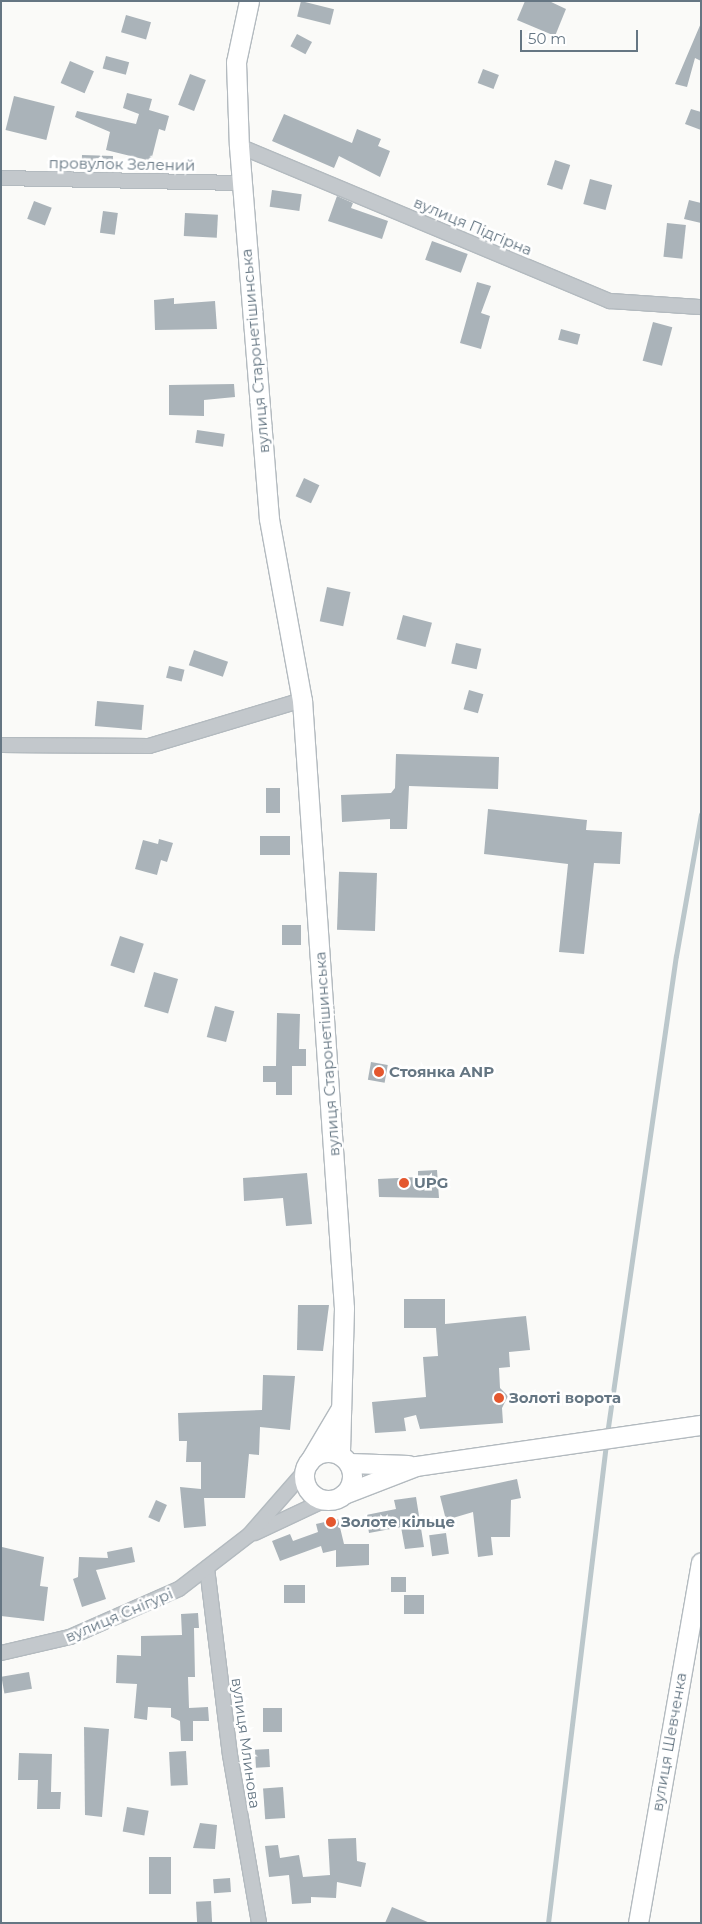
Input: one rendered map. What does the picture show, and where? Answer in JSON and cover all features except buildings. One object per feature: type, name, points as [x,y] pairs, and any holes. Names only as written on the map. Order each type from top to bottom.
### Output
[{"type":"main road","name":"вулиця Старонетішинська","points":[[249,1],[236,62],[239,146],[269,519],[302,700],[344,1308],[342,1407],[345,1459]]},
{"type":"main road","points":[[342,1407],[306,1467],[311,1493],[325,1500],[416,1466],[539,1445],[701,1425]]},
{"type":"main road","points":[[306,1467],[320,1454],[345,1459],[416,1466]]},
{"type":"main road","points":[[344,1494],[352,1479],[345,1459]]},
{"type":"main road","name":"вулиця Шевченка","points":[[638,1923],[701,1562]]},
{"type":"street","name":"вулиця Підгірна","points":[[239,146],[610,301],[701,308]]},
{"type":"street","name":"провулок Зелений","points":[[1,178],[242,183]]},
{"type":"street","points":[[1,744],[149,746],[302,700]]},
{"type":"street","name":"вулиця Снігурі","points":[[1,1653],[70,1637],[107,1623],[179,1589],[249,1535],[306,1467]]},
{"type":"street","name":"вулиця Снігурі","points":[[249,1535],[325,1500]]},
{"type":"street","name":"вулиця Млинова","points":[[207,1568],[230,1755],[259,1923]]},
{"type":"waterway","points":[[607,1434],[676,956],[701,814]]},
{"type":"waterway","points":[[548,1923],[606,1442]]},
{"type":"place","name":"Стоянка ANP","points":[[379,1072]]},
{"type":"place","name":"UPG","points":[[404,1183]]},
{"type":"place","name":"Золоті ворота","points":[[499,1398]]},
{"type":"place","name":"Золоте кільце","points":[[331,1522]]}]
